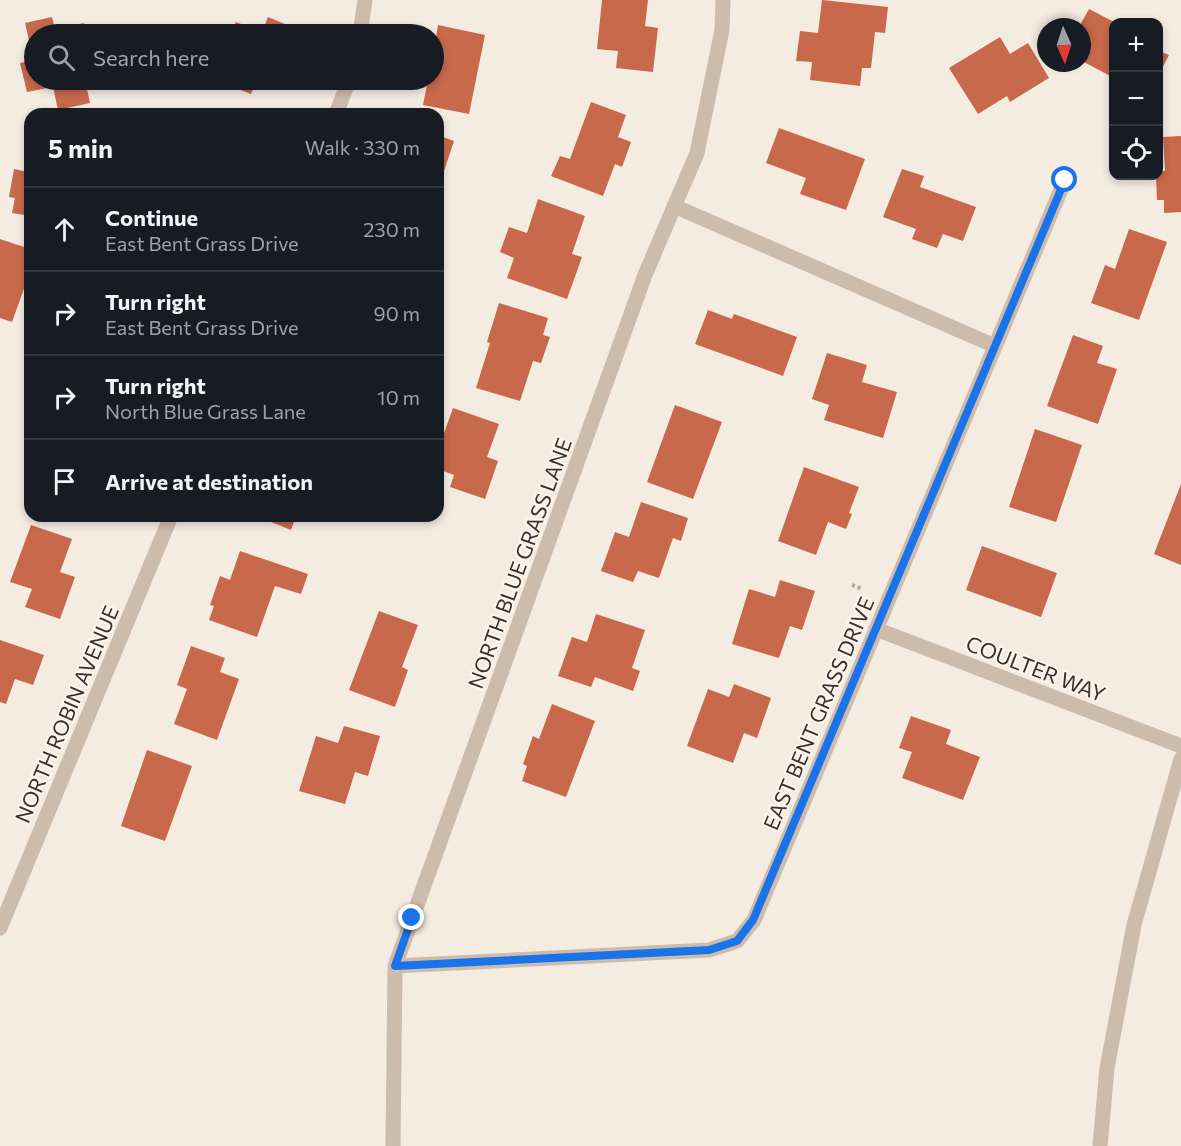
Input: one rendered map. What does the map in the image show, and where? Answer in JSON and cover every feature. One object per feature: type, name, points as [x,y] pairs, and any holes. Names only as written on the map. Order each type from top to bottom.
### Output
[{"type":"street","points":[[361,24],[365,0]]},
{"type":"street","name":"NORTH BLUE GRASS LANE","points":[[393,1146],[395,966],[645,275],[697,153],[722,30],[723,0]]},
{"type":"street","points":[[338,108],[345,90]]},
{"type":"street","name":"EAST BENT GRASS DRIVE","points":[[395,966],[709,950],[737,941],[753,920],[1065,180]]},
{"type":"street","points":[[674,206],[995,346]]},
{"type":"street","name":"NORTH ROBIN AVENUE","points":[[0,928],[169,522]]},
{"type":"street","name":"COULTER WAY","points":[[876,629],[1181,746]]},
{"type":"street","points":[[1100,1146],[1107,1068],[1134,925],[1181,759]]},
{"type":"path","points":[[852,585],[862,589]]},
{"type":"building","points":[[602,0],[648,0],[645,26],[658,28],[653,72],[616,68],[618,51],[597,49]]},
{"type":"building","points":[[822,0],[888,7],[885,33],[875,32],[871,68],[862,68],[860,86],[810,80],[812,62],[796,61],[800,31],[818,33]]},
{"type":"building","points":[[1089,9],[1109,19],[1109,75],[1091,66],[1091,18],[1084,18]]},
{"type":"building","points":[[52,17],[54,24],[25,24]]},
{"type":"building","points":[[268,17],[285,24],[265,24]]},
{"type":"building","points":[[444,26],[485,35],[469,114],[423,105],[426,90],[444,90]]},
{"type":"building","points":[[1000,37],[1010,54],[1028,43],[1037,58],[1037,72],[1045,72],[1049,78],[1010,102],[1007,96],[978,114],[949,68]]},
{"type":"building","points":[[1163,52],[1169,55],[1163,66]]},
{"type":"building","points":[[24,62],[24,80],[20,63]]},
{"type":"building","points":[[54,90],[87,90],[90,103],[58,108]]},
{"type":"building","points":[[240,90],[253,90],[251,94]]},
{"type":"building","points":[[591,102],[626,115],[618,137],[631,142],[622,167],[615,164],[603,196],[551,176],[560,156],[570,159]]},
{"type":"building","points":[[779,128],[865,159],[846,210],[800,194],[806,178],[766,163]]},
{"type":"building","points":[[1181,136],[1181,212],[1164,213],[1164,200],[1157,200],[1156,180],[1163,180],[1163,171],[1165,171],[1163,137]]},
{"type":"building","points":[[444,137],[454,141],[444,171]]},
{"type":"building","points":[[14,169],[24,171],[24,215],[12,213],[15,198],[9,197]]},
{"type":"building","points":[[902,169],[924,176],[920,187],[976,207],[963,241],[943,234],[937,248],[912,239],[916,229],[883,217]]},
{"type":"building","points":[[538,199],[585,216],[572,254],[582,257],[567,299],[507,278],[514,258],[500,252],[509,227],[527,233]]},
{"type":"building","points":[[1129,229],[1167,242],[1139,320],[1091,303],[1105,265],[1115,269]]},
{"type":"building","points":[[0,239],[24,247],[24,289],[12,322],[0,318]]},
{"type":"building","points":[[499,303],[548,318],[543,335],[550,337],[541,363],[533,361],[520,401],[476,388]]},
{"type":"building","points":[[708,310],[732,319],[734,314],[797,337],[783,376],[695,344]]},
{"type":"building","points":[[1073,335],[1103,346],[1097,363],[1117,369],[1098,424],[1047,406]]},
{"type":"building","points":[[827,353],[867,365],[862,382],[897,392],[883,438],[824,420],[829,405],[812,399]]},
{"type":"building","points":[[675,405],[722,422],[693,499],[647,482]]},
{"type":"building","points":[[453,408],[499,424],[487,457],[498,461],[485,499],[450,487],[454,475],[444,471],[444,433]]},
{"type":"building","points":[[1035,429],[1082,445],[1056,522],[1009,507]]},
{"type":"building","points":[[804,467],[859,487],[849,513],[852,514],[846,529],[828,522],[816,555],[778,541]]},
{"type":"building","points":[[1181,484],[1181,565],[1154,554]]},
{"type":"building","points":[[641,502],[688,518],[681,541],[673,538],[659,578],[638,571],[633,582],[601,571],[615,532],[629,537]]},
{"type":"building","points":[[271,522],[294,522],[291,530]]},
{"type":"building","points":[[31,525],[72,539],[60,572],[75,577],[60,619],[25,607],[32,589],[10,582]]},
{"type":"building","points":[[982,546],[1057,573],[1041,617],[966,590]]},
{"type":"building","points":[[240,551],[308,574],[301,594],[275,586],[257,637],[209,620],[214,606],[210,605],[220,576],[230,580]]},
{"type":"building","points":[[780,580],[815,591],[802,630],[790,626],[779,658],[732,644],[749,589],[775,597]]},
{"type":"building","points":[[379,611],[418,625],[402,667],[408,670],[395,707],[349,690]]},
{"type":"building","points":[[596,614],[645,630],[632,668],[640,671],[633,691],[595,677],[591,687],[558,676],[572,637],[587,642]]},
{"type":"building","points":[[0,640],[44,655],[33,685],[15,679],[6,704],[0,702]]},
{"type":"building","points":[[191,646],[225,658],[220,672],[239,679],[217,740],[174,724],[187,689],[177,685]]},
{"type":"building","points":[[734,684],[771,698],[757,738],[744,733],[733,763],[687,746],[708,689],[729,697]]},
{"type":"building","points":[[552,704],[595,721],[566,797],[522,781],[527,766],[523,764],[533,736],[539,739]]},
{"type":"building","points":[[911,716],[951,730],[946,744],[980,757],[963,800],[902,778],[912,752],[899,748]]},
{"type":"building","points":[[344,726],[380,736],[368,776],[355,772],[345,804],[299,791],[316,736],[338,743]]},
{"type":"building","points":[[147,750],[192,766],[165,841],[121,826]]},
{"type":"route","points":[[412,918],[395,966],[709,950],[737,941],[753,920],[1065,180]]}]
